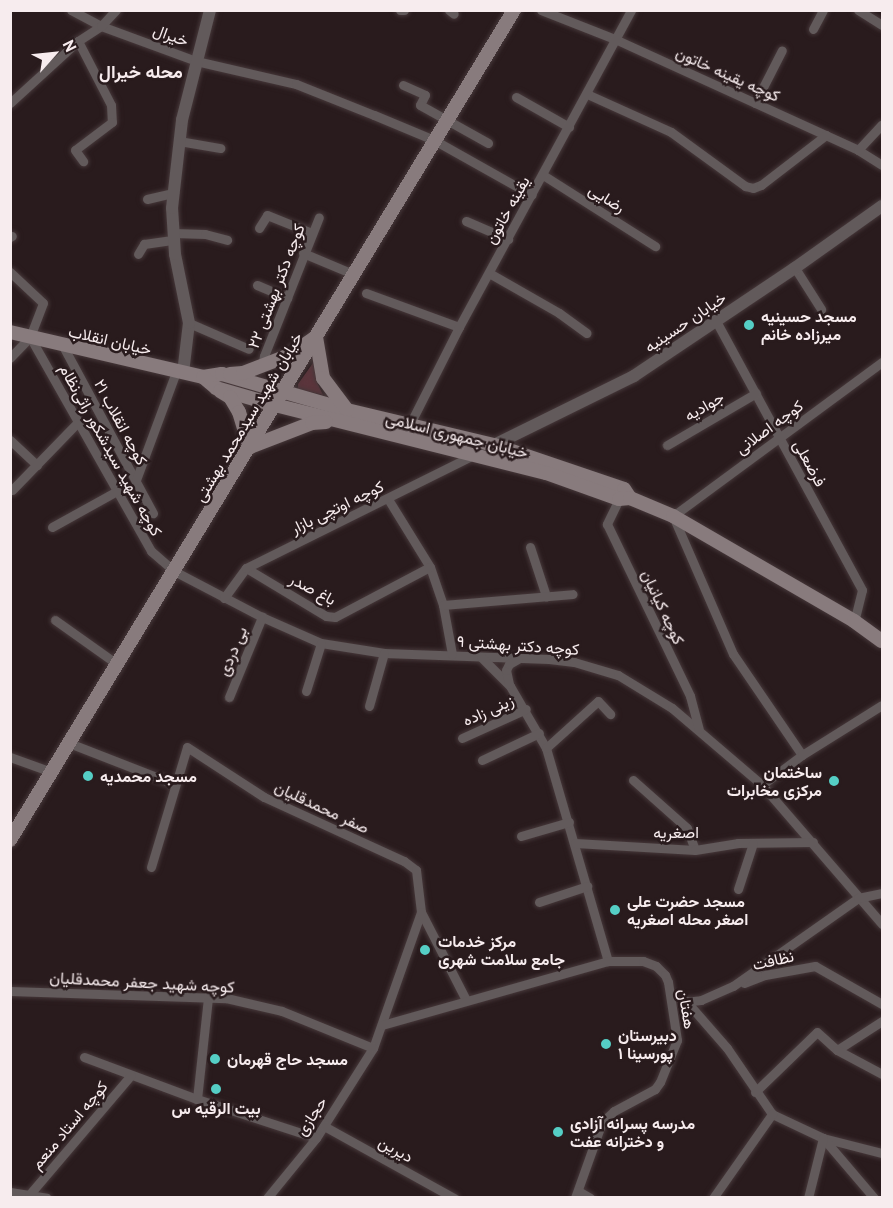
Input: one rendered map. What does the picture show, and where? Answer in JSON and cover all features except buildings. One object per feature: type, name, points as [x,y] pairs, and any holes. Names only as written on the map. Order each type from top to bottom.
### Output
[{"type":"main road","name":"خیابان شهید سیدمحمد بهشتی","points":[[10,840],[514,10]]},
{"type":"main road","name":"خیابان انقلاب","points":[[10,332],[203,377]]},
{"type":"main road","points":[[203,377],[243,373],[262,367],[290,355],[316,337],[323,378],[347,410]]},
{"type":"main road","name":"خیابان جمهوری اسلامی","points":[[222,374],[347,410],[494,445],[624,489],[625,499]]},
{"type":"main road","points":[[203,377],[230,398],[239,412],[250,447],[312,423],[334,421]]},
{"type":"main road","name":"خیابان جمهوری اسلامی","points":[[216,388],[334,421],[546,473],[673,516],[854,621],[882,642]]},
{"type":"street","name":"خیرال","points":[[71,10],[100,26],[196,61],[296,84],[434,140],[532,195]]},
{"type":"street","points":[[10,103],[116,10]]},
{"type":"street","points":[[136,480],[179,372],[189,323],[174,237],[174,193],[179,141],[196,61],[210,10]]},
{"type":"street","points":[[399,10],[404,10]]},
{"type":"street","name":"کوچه یقینه خاتون","points":[[541,10],[617,40],[858,150],[882,165]]},
{"type":"street","name":"یقینه خاتون","points":[[410,424],[459,327],[617,40],[631,10]]},
{"type":"street","points":[[813,29],[823,10]]},
{"type":"street","points":[[858,10],[882,25]]},
{"type":"street","points":[[78,41],[111,105],[112,122],[75,150],[83,161]]},
{"type":"street","points":[[755,103],[782,50]]},
{"type":"street","points":[[403,86],[425,95],[420,105],[488,142]]},
{"type":"street","points":[[587,93],[671,132],[745,186],[753,188],[761,185],[826,135]]},
{"type":"street","points":[[516,97],[569,127]]},
{"type":"street","points":[[858,150],[882,124]]},
{"type":"street","points":[[179,141],[220,148]]},
{"type":"street","name":"رضایی","points":[[543,175],[655,246]]},
{"type":"street","points":[[147,199],[174,193]]},
{"type":"street","name":"خیابان حسینیه","points":[[494,445],[634,376],[795,268],[882,206]]},
{"type":"street","points":[[259,228],[267,215],[312,233]]},
{"type":"street","name":"کوچه دکتر بهشتی ۲۲","points":[[262,367],[264,356],[303,253],[319,218]]},
{"type":"street","points":[[466,221],[508,239]]},
{"type":"street","points":[[138,254],[144,244],[174,237],[205,234],[227,240]]},
{"type":"street","points":[[303,253],[353,274]]},
{"type":"street","points":[[795,268],[821,309]]},
{"type":"street","points":[[10,272],[43,303],[30,338],[10,358]]},
{"type":"street","points":[[489,273],[559,313],[587,333]]},
{"type":"street","points":[[256,285],[287,298]]},
{"type":"street","points":[[366,292],[459,327]]},
{"type":"street","name":"فرضعلی","points":[[716,321],[862,590],[854,621]]},
{"type":"street","points":[[189,323],[249,349]]},
{"type":"street","name":"کوچه شهید سیدشکور راثی‌نظام","points":[[30,338],[151,551],[174,572]]},
{"type":"street","name":"کوچه انقلاب ۲۱","points":[[63,346],[153,513]]},
{"type":"street","name":"کوچه اصلانی","points":[[673,516],[882,362]]},
{"type":"street","name":"جوادیه","points":[[667,445],[756,393]]},
{"type":"street","points":[[12,490],[78,422]]},
{"type":"street","points":[[10,440],[37,465]]},
{"type":"street","name":"کوچه اوتچی بازار","points":[[224,598],[246,568],[474,455]]},
{"type":"street","points":[[52,527],[117,491]]},
{"type":"street","points":[[388,499],[430,567],[443,605],[452,654]]},
{"type":"street","name":"کوچه کیانیان","points":[[625,499],[607,524],[690,696],[699,730]]},
{"type":"street","points":[[673,516],[733,654],[802,755]]},
{"type":"street","points":[[530,547],[546,596]]},
{"type":"street","name":"باغ صدر","points":[[246,568],[326,616],[335,617],[430,567]]},
{"type":"street","name":"کوچه دکتر بهشتی ۹","points":[[174,572],[321,644],[384,653],[452,654],[574,662],[618,675],[663,702],[762,785],[882,924]]},
{"type":"street","points":[[443,605],[573,594]]},
{"type":"street","name":"بی دردی","points":[[229,697],[262,617]]},
{"type":"street","points":[[55,620],[117,664]]},
{"type":"street","points":[[306,691],[321,644]]},
{"type":"street","points":[[369,706],[384,653]]},
{"type":"street","points":[[481,657],[510,686],[526,709],[546,748],[608,961]]},
{"type":"street","points":[[510,686],[506,670],[509,664],[520,658]]},
{"type":"street","points":[[546,748],[598,701],[610,714]]},
{"type":"street","points":[[762,785],[802,755],[882,705]]},
{"type":"street","name":"زینی زاده","points":[[462,738],[526,709]]},
{"type":"street","points":[[482,760],[539,733]]},
{"type":"street","points":[[69,743],[174,784],[151,867]]},
{"type":"street","name":"صفر محمدقلیان","points":[[174,784],[187,747],[264,797],[404,861],[416,870],[421,912],[373,1048]]},
{"type":"street","points":[[10,757],[52,772]]},
{"type":"street","points":[[633,780],[687,828],[694,850]]},
{"type":"street","points":[[521,836],[569,822]]},
{"type":"street","name":"اصغریه","points":[[575,843],[694,850],[710,846],[753,843],[813,842]]},
{"type":"street","points":[[738,889],[753,843]]},
{"type":"street","points":[[539,902],[587,886]]},
{"type":"street","points":[[672,1002],[700,1000],[733,986],[858,898],[882,893]]},
{"type":"street","points":[[421,912],[466,1000]]},
{"type":"street","name":"هفتان","points":[[382,1025],[608,961],[643,961],[656,966],[665,975],[672,1002],[677,1040],[655,1089],[606,1117],[576,1194]]},
{"type":"street","name":"نظافت","points":[[733,986],[765,975],[815,966],[882,1004]]},
{"type":"street","name":"کوچه شهید جعفر محمدقلیان","points":[[10,991],[208,997],[282,1011],[373,1048]]},
{"type":"street","points":[[197,1099],[208,997]]},
{"type":"street","points":[[686,1001],[727,1048],[772,1114],[823,1138],[882,1153]]},
{"type":"street","points":[[837,1050],[882,1021]]},
{"type":"street","points":[[755,1092],[817,1032],[837,1050],[882,1074]]},
{"type":"street","name":"حجازی","points":[[267,1197],[316,1138],[373,1048]]},
{"type":"street","points":[[84,1058],[197,1099],[316,1138]]},
{"type":"street","name":"کوچه استاد منعم","points":[[29,1195],[131,1075]]},
{"type":"street","points":[[714,1197],[772,1114]]},
{"type":"street","name":"دیرین","points":[[324,1126],[454,1197]]},
{"type":"street","points":[[808,1197],[823,1138]]},
{"type":"street","points":[[823,1138],[874,1197]]},
{"type":"street","points":[[10,1192],[46,1197]]},
{"type":"street","points":[[576,1194],[590,1197]]},
{"type":"shaded area","points":[[313,363],[317,382],[323,395],[298,389],[298,384]]},
{"type":"place","name":"مسجد حسینیه میرزاده خانم","points":[[749,325]]},
{"type":"place","name":"مسجد محمدیه","points":[[88,776]]},
{"type":"place","name":"ساختمان مرکزی مخابرات","points":[[834,781]]},
{"type":"place","name":"مسجد حضرت علی اصغر محله اصغریه","points":[[615,910]]},
{"type":"place","name":"مرکز خدمات جامع سلامت شهری","points":[[425,950]]},
{"type":"place","name":"دبیرستان پورسینا ۱","points":[[606,1044]]},
{"type":"place","name":"مسجد حاج قهرمان","points":[[215,1059]]},
{"type":"place","name":"بیت الرقیه س","points":[[216,1089]]},
{"type":"place","name":"مدرسه پسرانه آزادی و دخترانه عفت","points":[[558,1132]]},
{"type":"district","name":"محله خیرال","points":[[141,72]]}]
